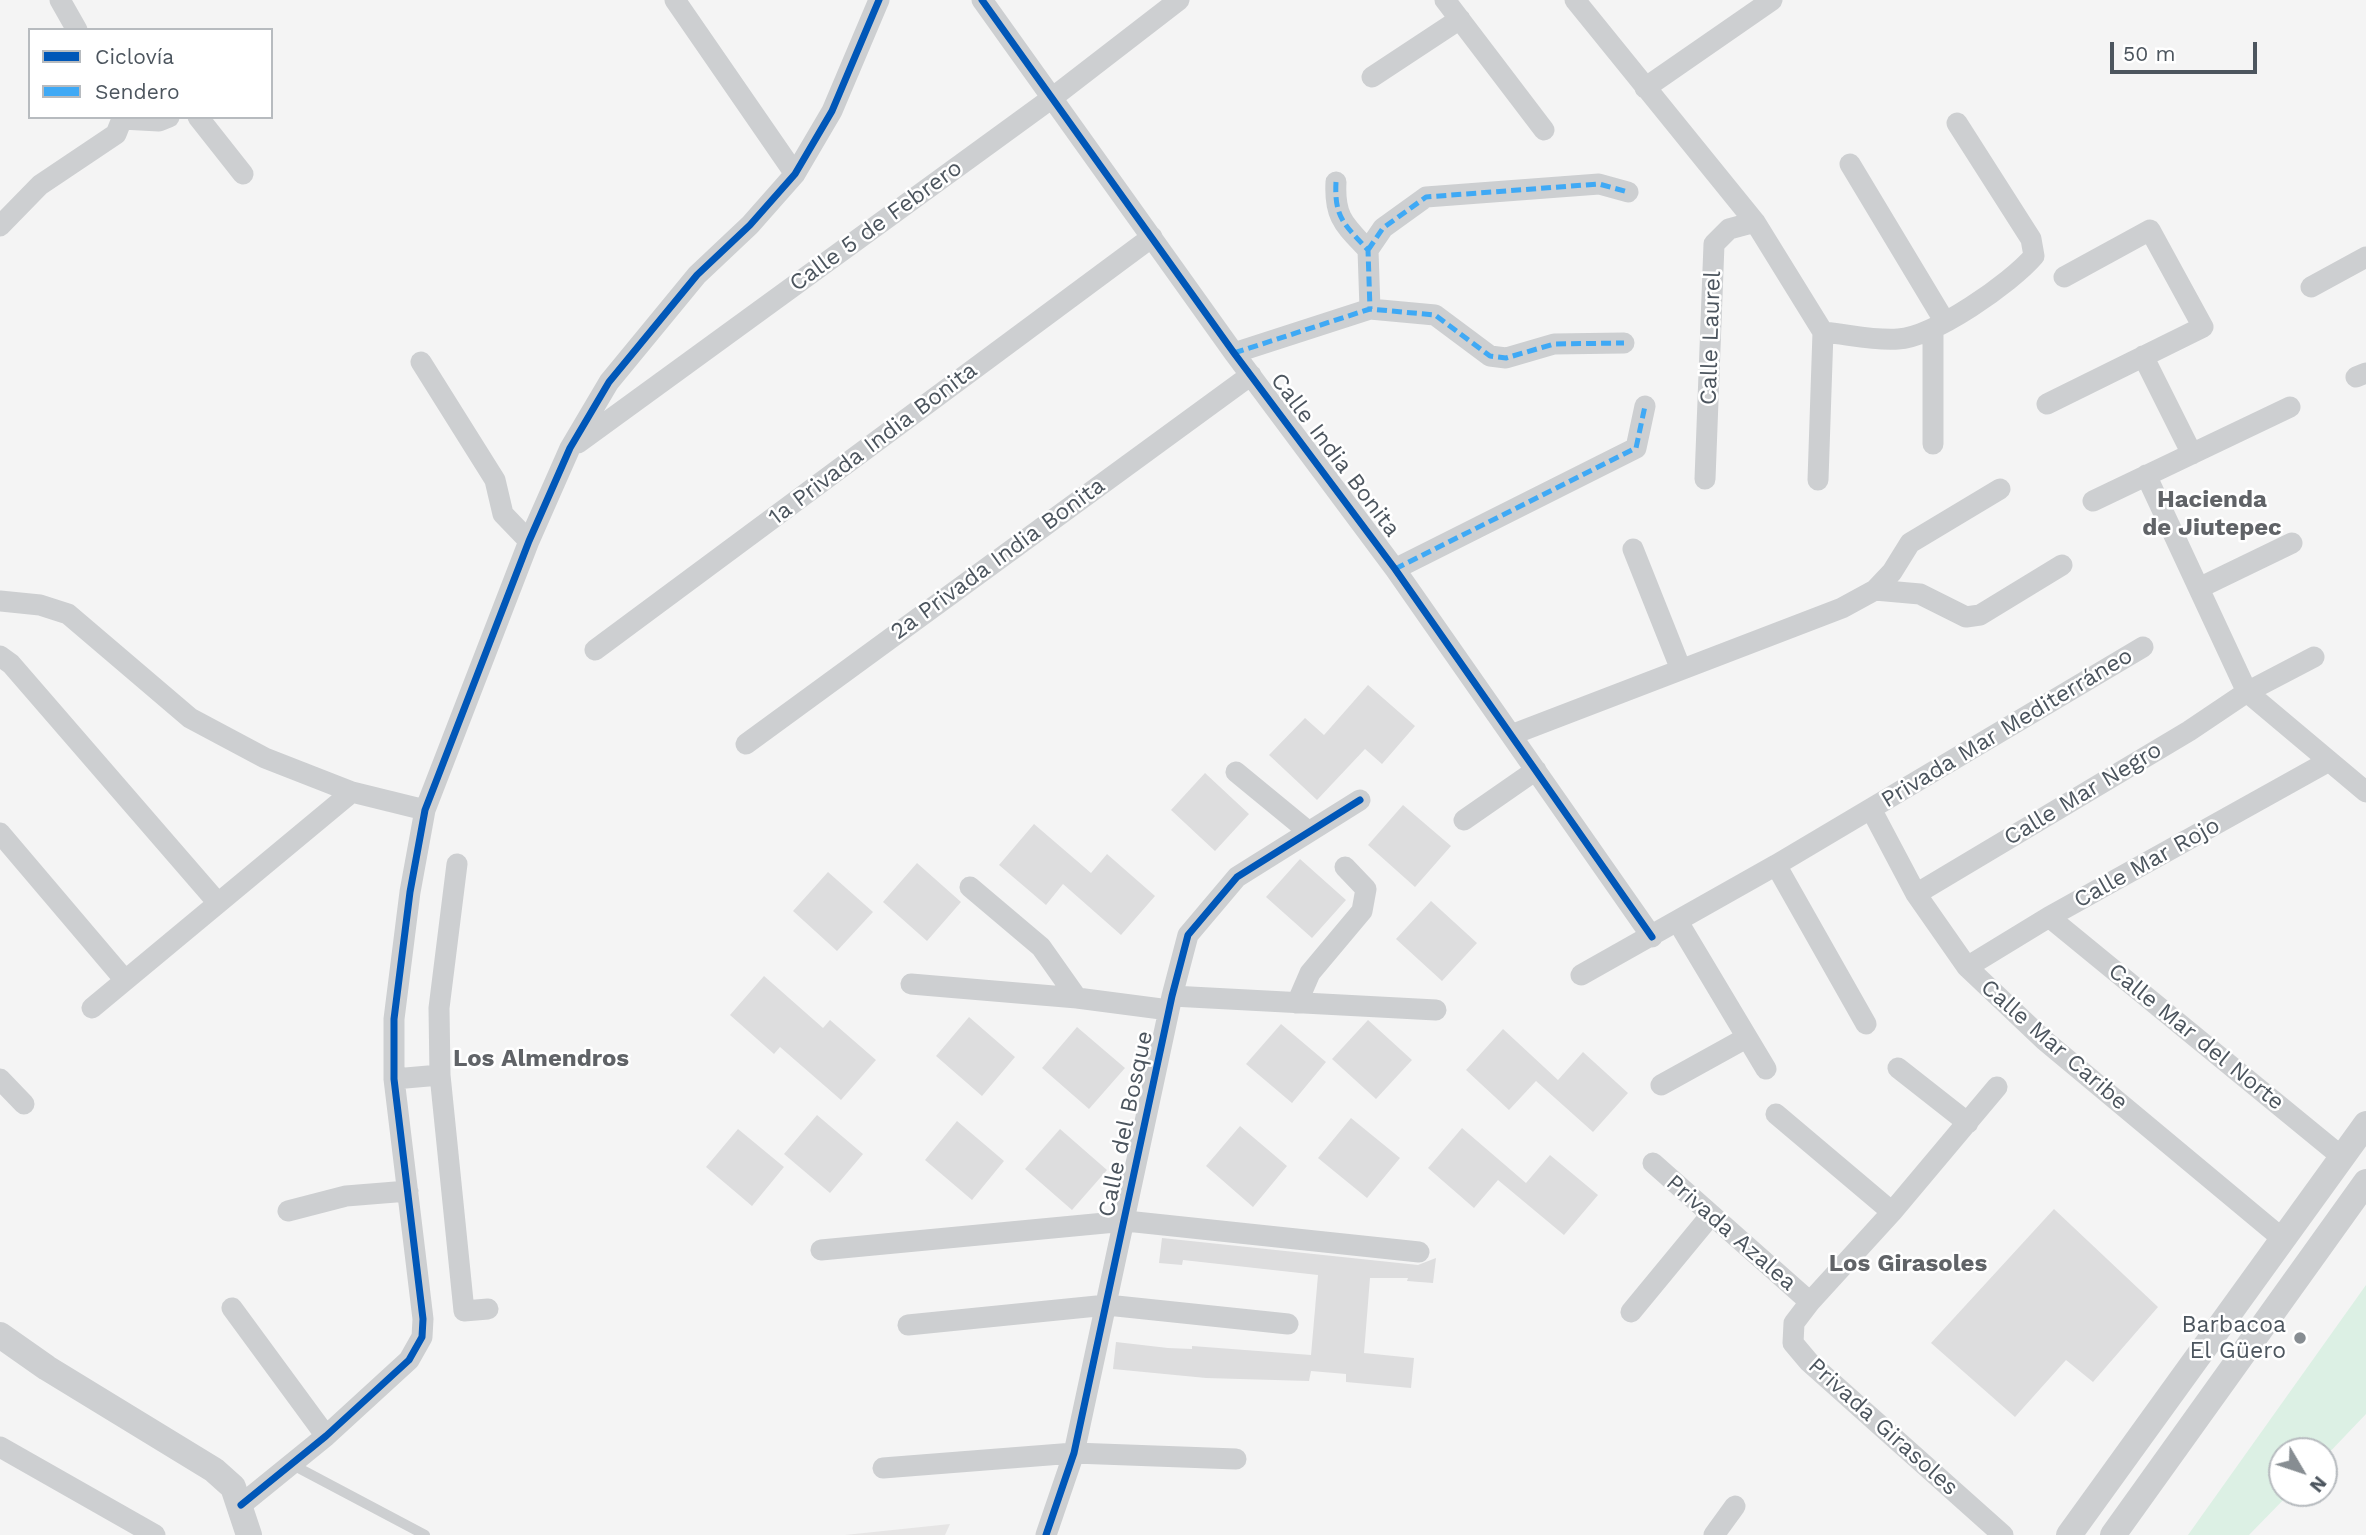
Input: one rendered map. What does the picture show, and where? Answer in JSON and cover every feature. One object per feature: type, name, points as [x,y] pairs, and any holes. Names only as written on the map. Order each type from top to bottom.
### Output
[{"type":"street","points":[[60,0],[76,28]]},
{"type":"street","points":[[675,0],[795,174]]},
{"type":"street","points":[[241,1505],[326,1436],[409,1360],[422,1337],[423,1319],[394,1079],[394,1019],[410,891],[425,810],[529,541],[570,448],[617,371],[697,275],[750,225],[795,174],[832,111],[879,0]]},
{"type":"street","name":"Calle India Bonita","points":[[982,0],[1234,353],[1395,569],[1652,937]]},
{"type":"street","name":"Calle 5 de Febrero","points":[[570,448],[1052,98],[1179,0]]},
{"type":"street","points":[[1445,0],[1544,130]]},
{"type":"street","points":[[1575,0],[1755,222],[1823,332],[1818,480]]},
{"type":"street","points":[[1646,88],[1772,0]]},
{"type":"street","points":[[1372,77],[1460,19]]},
{"type":"street","points":[[0,226],[40,185],[116,134],[122,119]]},
{"type":"street","points":[[134,119],[164,119]]},
{"type":"street","points":[[200,119],[243,174]]},
{"type":"street","points":[[1823,332],[1899,340],[1939,326],[2018,275],[2034,256],[2031,239],[1956,123]]},
{"type":"street","points":[[1850,164],[1939,326],[1933,444]]},
{"type":"street","points":[[1336,182],[1335,206],[1346,226],[1368,250]]},
{"type":"street","points":[[1370,309],[1368,250],[1383,228],[1426,197],[1599,184],[1628,192]]},
{"type":"street","name":"Calle Laurel","points":[[1705,479],[1714,244],[1729,229],[1755,222]]},
{"type":"street","points":[[2047,404],[2203,327],[2150,230],[2064,277]]},
{"type":"street","name":"1a Privada India Bonita","points":[[595,650],[1152,237]]},
{"type":"street","points":[[2311,287],[2366,257]]},
{"type":"street","points":[[1234,353],[1370,309],[1436,315],[1490,356],[1506,358],[1554,344],[1624,343]]},
{"type":"street","points":[[2143,356],[2192,454]]},
{"type":"street","points":[[421,362],[495,480],[503,514],[529,541]]},
{"type":"street","name":"2a Privada India Bonita","points":[[746,744],[1251,375]]},
{"type":"street","points":[[1395,569],[1636,448],[1645,406]]},
{"type":"street","points":[[2093,501],[2290,407]]},
{"type":"street","points":[[2146,475],[2247,692],[2366,792]]},
{"type":"street","points":[[1511,735],[1679,667],[1842,608],[1875,590],[1892,572],[1910,543],[2000,489]]},
{"type":"street","points":[[2199,588],[2292,543]]},
{"type":"street","points":[[1633,549],[1679,667]]},
{"type":"street","points":[[1875,590],[1920,594],[1966,617],[1980,615],[2062,565]]},
{"type":"street","points":[[0,601],[40,605],[68,614],[190,718],[265,758],[352,792],[425,810]]},
{"type":"street","name":"Privada Mar Mediterráneo","points":[[1652,937],[2143,647]]},
{"type":"street","points":[[0,656],[11,664],[218,903]]},
{"type":"street","name":"Calle Mar Negro","points":[[1916,894],[2189,731],[2247,692],[2314,657]]},
{"type":"street","name":"Calle Mar Rojo","points":[[1967,967],[2049,917],[2329,761]]},
{"type":"street","points":[[1464,820],[1536,771]]},
{"type":"street","points":[[1236,772],[1309,832]]},
{"type":"street","points":[[92,1008],[352,792]]},
{"type":"street","name":"Calle del Bosque","points":[[1046,1535],[1074,1452],[1126,1221],[1170,1003],[1188,934],[1237,877],[1360,800]]},
{"type":"street","name":"Calle Mar Caribe","points":[[1871,809],[1916,894],[1967,967],[2044,1040],[2284,1240]]},
{"type":"street","points":[[0,833],[124,979]]},
{"type":"street","points":[[457,864],[439,1008],[440,1075],[464,1311],[488,1308]]},
{"type":"street","points":[[1776,865],[1866,1024]]},
{"type":"street","points":[[1297,1003],[1310,973],[1363,911],[1367,900],[1366,889],[1345,867]]},
{"type":"street","points":[[970,887],[1041,947],[1077,998]]},
{"type":"street","name":"Calle Mar del Norte","points":[[2049,917],[2342,1157]]},
{"type":"street","points":[[1678,922],[1766,1069]]},
{"type":"street","points":[[1581,975],[1652,937]]},
{"type":"street","points":[[911,984],[1170,1003],[1297,1003],[1436,1010]]},
{"type":"street","points":[[1661,1085],[1746,1038]]},
{"type":"street","points":[[1898,1068],[1968,1123]]},
{"type":"street","points":[[394,1079],[440,1075]]},
{"type":"street","points":[[0,1079],[24,1104]]},
{"type":"street","name":"Privada Girasoles","points":[[1997,1087],[1892,1212],[1810,1302],[1794,1323],[1793,1343],[1809,1362],[2003,1535]]},
{"type":"street","points":[[1776,1114],[1892,1212]]},
{"type":"street","points":[[2069,1535],[2366,1124]]},
{"type":"street","name":"Privada Azalea","points":[[1653,1163],[1810,1302]]},
{"type":"street","points":[[2113,1535],[2366,1182]]},
{"type":"street","points":[[288,1211],[346,1196],[408,1191]]},
{"type":"street","points":[[1631,1312],[1711,1215]]},
{"type":"street","points":[[821,1250],[1126,1221],[1419,1252]]},
{"type":"street","points":[[908,1325],[1107,1305],[1288,1324]]},
{"type":"street","points":[[232,1308],[326,1436]]},
{"type":"street","points":[[0,1335],[47,1368],[214,1470],[233,1487],[241,1505],[243,1523],[250,1535]]},
{"type":"street","points":[[0,1447],[155,1535]]},
{"type":"street","points":[[883,1468],[1074,1452],[1236,1459]]},
{"type":"street","points":[[1714,1535],[1735,1506]]},
{"type":"lane","points":[[291,1464],[425,1535]]},
{"type":"shaded area","points":[[950,1524],[945,1535],[845,1535]]},
{"type":"green space","points":[[2366,1285],[2366,1414],[2338,1443],[2338,1437],[2268,1437],[2268,1507],[2276,1507],[2249,1535],[2188,1535]]},
{"type":"building","points":[[1368,685],[1415,726],[1382,764],[1365,749],[1317,800],[1269,755],[1305,718],[1324,735]]},
{"type":"building","points":[[1205,773],[1249,814],[1215,851],[1171,810]]},
{"type":"building","points":[[1403,805],[1451,846],[1415,887],[1368,845]]},
{"type":"building","points":[[1034,824],[1091,873],[1107,854],[1155,896],[1121,935],[1063,884],[1046,905],[999,865]]},
{"type":"building","points":[[1300,859],[1346,900],[1312,938],[1266,897]]},
{"type":"building","points":[[917,863],[961,902],[927,941],[883,902]]},
{"type":"building","points":[[828,872],[873,912],[837,951],[793,911]]},
{"type":"building","points":[[1431,901],[1477,943],[1442,981],[1396,939]]},
{"type":"building","points":[[764,976],[823,1028],[830,1020],[876,1060],[841,1100],[780,1047],[774,1054],[730,1015]]},
{"type":"building","points":[[969,1017],[1015,1057],[982,1096],[936,1056]]},
{"type":"building","points":[[1368,1020],[1412,1060],[1376,1099],[1332,1059]]},
{"type":"building","points":[[1281,1024],[1326,1062],[1292,1103],[1246,1064]]},
{"type":"building","points":[[1077,1027],[1125,1068],[1089,1109],[1042,1068]]},
{"type":"building","points":[[1503,1029],[1558,1080],[1583,1052],[1628,1093],[1593,1132],[1536,1081],[1509,1110],[1466,1070]]},
{"type":"building","points":[[817,1115],[863,1154],[830,1193],[784,1154]]},
{"type":"building","points":[[1351,1118],[1400,1158],[1367,1198],[1318,1158]]},
{"type":"building","points":[[957,1121],[1004,1161],[972,1200],[925,1160]]},
{"type":"building","points":[[1240,1126],[1287,1166],[1253,1207],[1206,1166]]},
{"type":"building","points":[[1462,1128],[1526,1183],[1550,1155],[1598,1195],[1564,1235],[1498,1180],[1474,1208],[1428,1168]]},
{"type":"building","points":[[738,1129],[784,1167],[752,1206],[706,1167]]},
{"type":"building","points":[[1060,1129],[1107,1170],[1072,1210],[1025,1169]]},
{"type":"building","points":[[2054,1209],[2158,1307],[2093,1382],[2066,1360],[2015,1417],[1931,1343]]},
{"type":"building","points":[[1162,1238],[1418,1265],[1436,1258],[1433,1283],[1407,1281],[1408,1278],[1370,1278],[1364,1353],[1414,1358],[1411,1388],[1346,1382],[1346,1374],[1311,1371],[1309,1381],[1206,1378],[1113,1369],[1116,1342],[1168,1348],[1192,1349],[1192,1346],[1311,1355],[1318,1275],[1183,1260],[1182,1265],[1159,1263]]},
{"type":"marked path","points":[[1336,182],[1339,213],[1368,250],[1370,309]]},
{"type":"marked path","points":[[1368,250],[1383,228],[1426,197],[1599,184],[1628,192]]},
{"type":"marked path","points":[[1234,353],[1370,309],[1435,315],[1490,356],[1506,358],[1554,344],[1624,343]]},
{"type":"marked path","points":[[1395,569],[1636,448],[1645,406]]},
{"type":"cycle path","points":[[241,1505],[326,1436],[409,1360],[422,1337],[423,1319],[394,1079],[394,1019],[410,892],[425,810],[529,541],[570,448],[609,382],[697,275],[750,225],[795,174],[832,111],[879,0]]},
{"type":"cycle path","points":[[982,0],[1234,353],[1395,569],[1652,937]]},
{"type":"cycle path","points":[[1046,1535],[1074,1453],[1172,996],[1188,935],[1237,877],[1360,800]]},
{"type":"place","name":"Barbacoa El Güero","points":[[2300,1338]]},
{"type":"district","name":"Hacienda de Jiutepec","points":[[2212,514]]},
{"type":"district","name":"Los Almendros","points":[[541,1059]]},
{"type":"district","name":"Los Girasoles","points":[[1908,1264]]}]
